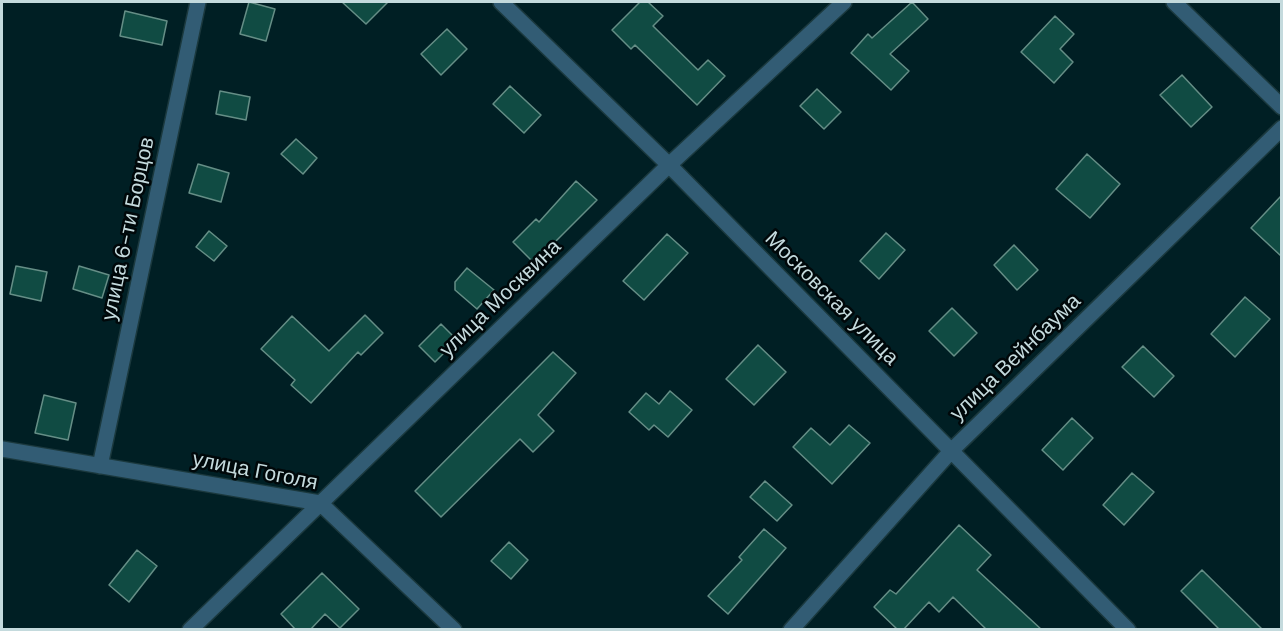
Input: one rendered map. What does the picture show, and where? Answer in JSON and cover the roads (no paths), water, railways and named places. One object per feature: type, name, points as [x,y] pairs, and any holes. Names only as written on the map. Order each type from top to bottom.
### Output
[{"type":"street","name":"улица 6-ти Борцов","points":[[100,466],[198,2]]},
{"type":"street","name":"Московская улица","points":[[501,2],[669,165],[1128,630]]},
{"type":"street","name":"улица Москвина","points":[[190,630],[669,165],[844,2]]},
{"type":"street","points":[[1174,2],[1281,107]]},
{"type":"street","name":"улица Вейнбаума","points":[[791,630],[952,450],[1281,128]]},
{"type":"street","name":"улица Гоголя","points":[[2,449],[320,503],[453,630]]}]
